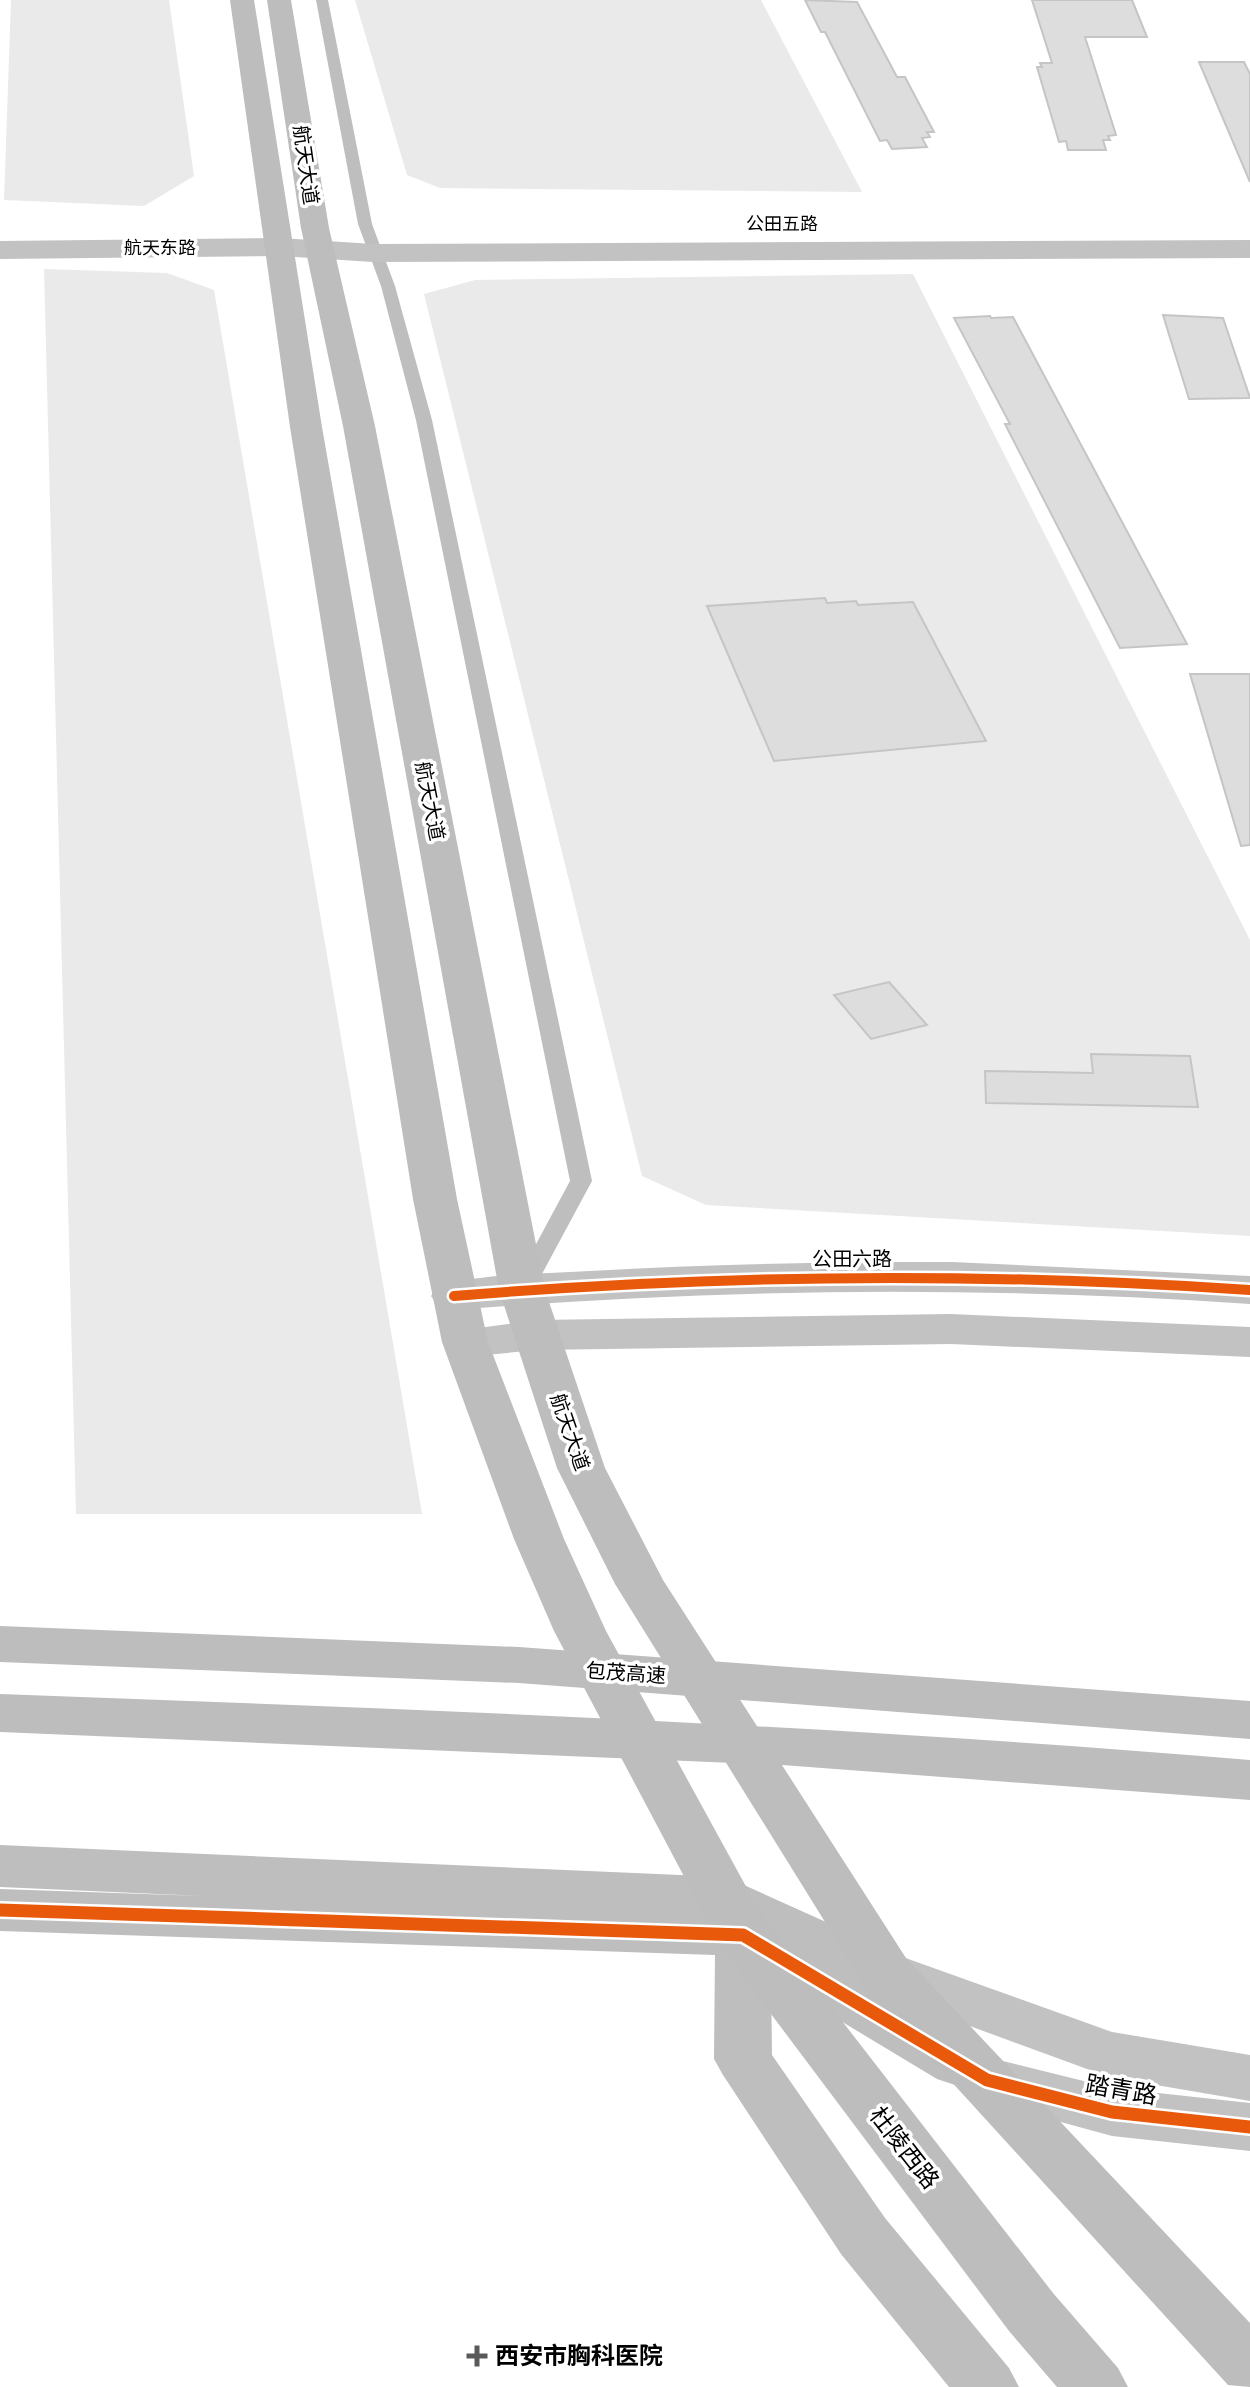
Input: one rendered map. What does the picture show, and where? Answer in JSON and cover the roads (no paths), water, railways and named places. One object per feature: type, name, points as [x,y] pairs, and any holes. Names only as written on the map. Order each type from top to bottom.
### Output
[{"type":"main road","name":"航天大道","points":[[242,0],[306,427],[435,1199],[465,1342],[539,1539]]},
{"type":"main road","name":"航天大道","points":[[279,0],[318,239],[359,426],[522,1290],[581,1468],[640,1584],[886,1973]]},
{"type":"main road","name":"公田五路","points":[[839,224],[1250,223]]},
{"type":"main road","points":[[318,239],[365,224],[397,224]]},
{"type":"main road","name":"航天东路","points":[[0,233],[318,239]]},
{"type":"main road","name":"航天东路","points":[[0,250],[279,238]]},
{"type":"main road","name":"公田五路","points":[[318,239],[373,253],[1250,249]]},
{"type":"main road","name":"公田六路","points":[[454,1296],[721,1278],[950,1277],[1250,1290]]},
{"type":"main road","points":[[465,1342],[537,1335],[951,1329],[1250,1342]]},
{"type":"main road","name":"杜陵西路","points":[[539,1539],[580,1631],[725,1897],[1031,2312],[1096,2387]]},
{"type":"main road","name":"包茂高速","points":[[0,1644],[519,1665],[1250,1720]]},
{"type":"main road","points":[[0,1713],[517,1732],[1119,1767],[1250,1780]]},
{"type":"main road","points":[[886,1973],[1250,2366]]},
{"type":"main road","name":"踏青路","points":[[886,1973],[1109,2054],[1250,2078]]},
{"type":"main road","name":"踏青路","points":[[987,2080],[1112,2112],[1250,2127]]},
{"type":"street","points":[[0,1866],[725,1897],[886,1973]]},
{"type":"street","points":[[725,1897],[743,2059],[863,2236],[987,2387]]},
{"type":"street","points":[[0,1910],[725,1897],[987,2080]]},
{"type":"lane","points":[[322,0],[365,224],[373,253],[388,286],[424,420],[581,1181],[522,1290]]},
{"type":"place","name":"西安市胸科医院","points":[[477,2356]]}]
